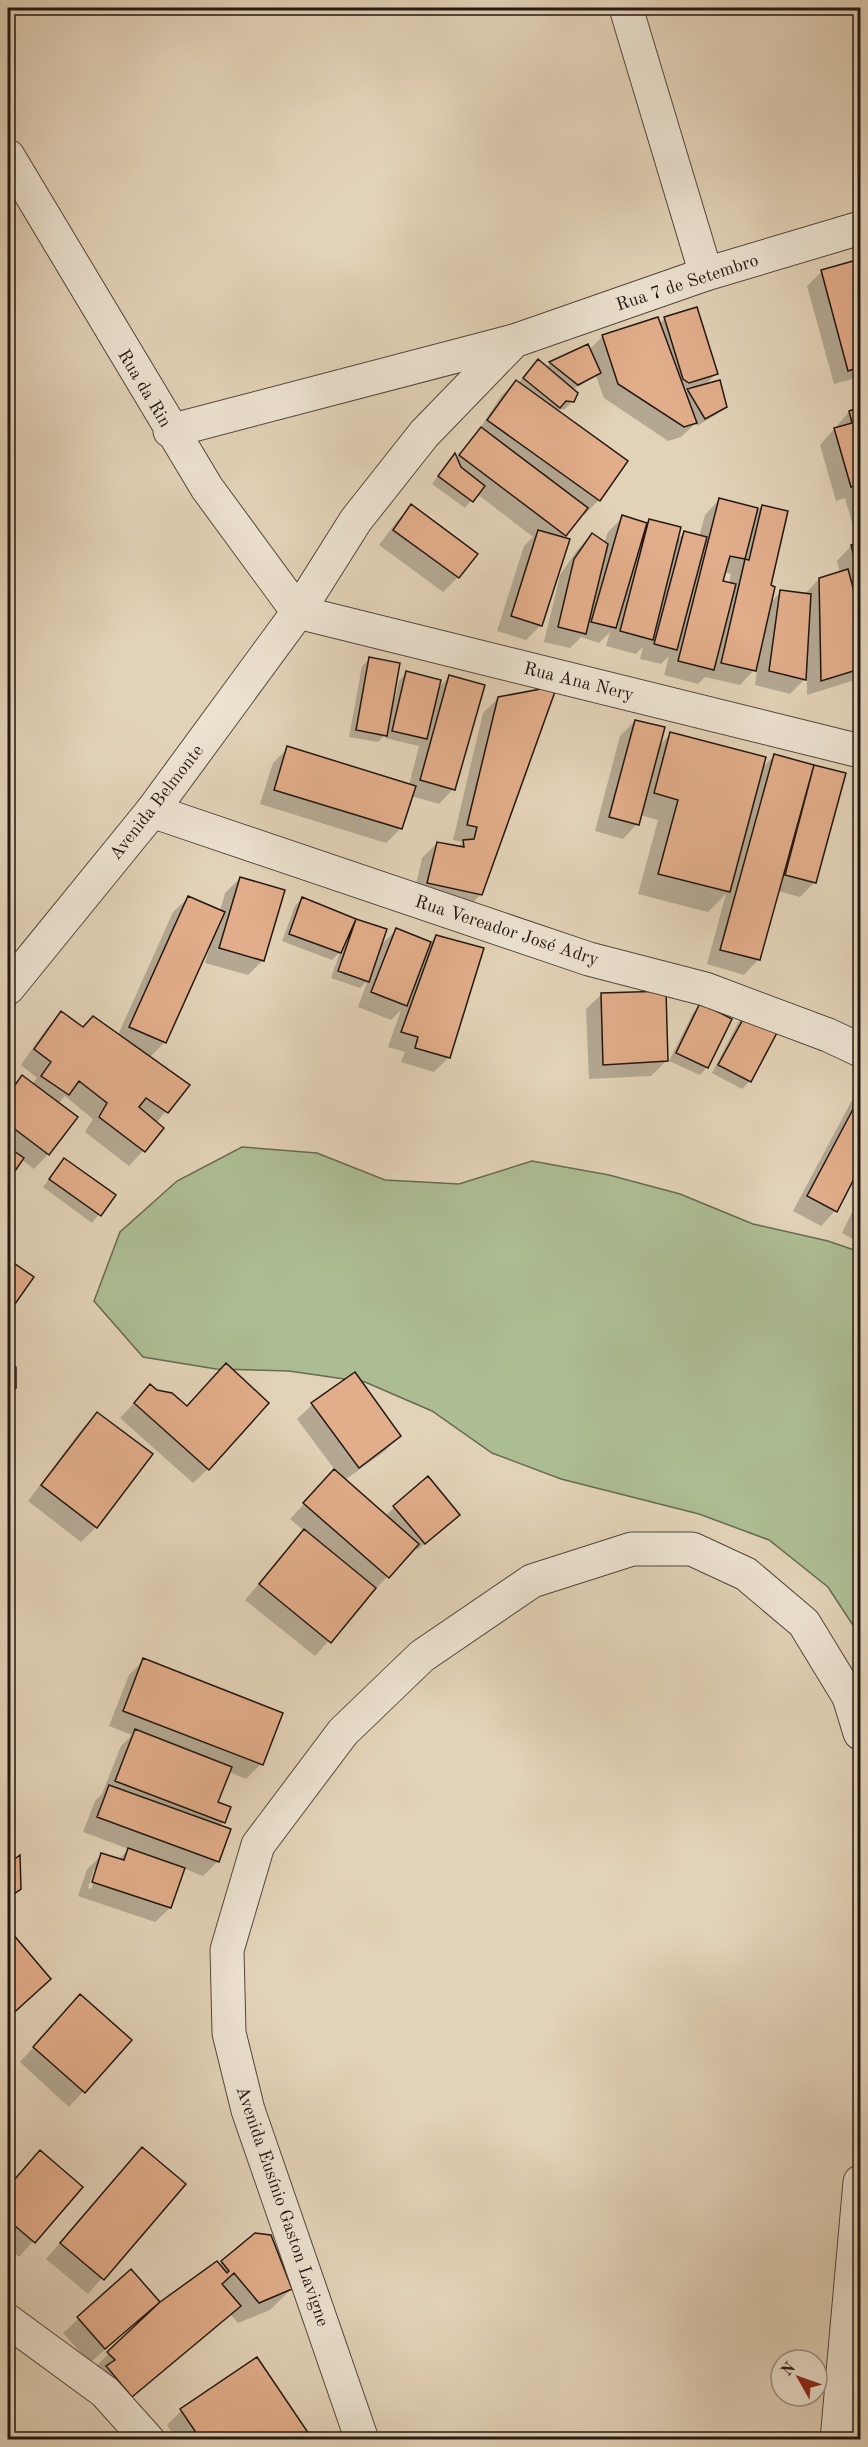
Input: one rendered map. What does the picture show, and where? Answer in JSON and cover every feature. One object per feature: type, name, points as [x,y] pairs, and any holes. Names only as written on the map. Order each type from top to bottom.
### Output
[{"type":"street","points":[[626,8],[706,274]]},
{"type":"street","name":"Rua da Rin","points":[[8,156],[170,431],[207,488],[297,612]]},
{"type":"street","name":"Rua 7 de Setembro","points":[[170,431],[514,341],[706,274],[861,228]]},
{"type":"street","name":"Rua 7 de Setembro","points":[[297,612],[356,520],[424,434],[514,341]]},
{"type":"street","name":"Rua Ana Nery","points":[[297,612],[861,751]]},
{"type":"street","name":"Avenida Belmonte","points":[[8,988],[152,811],[297,612]]},
{"type":"street","name":"Rua Vereador José Adry","points":[[152,811],[589,959],[705,989],[828,1035],[861,1050]]},
{"type":"street","name":"Avenida Eusínio Gaston Lavigne","points":[[362,2439],[248,2110],[229,2033],[227,1950],[258,1845],[343,1731],[422,1656],[532,1581],[632,1549],[692,1549],[746,1574],[804,1623],[849,1697],[861,1733]]},
{"type":"street","points":[[837,2439],[861,2181]]},
{"type":"street","points":[[8,2321],[105,2392],[148,2439]]},
{"type":"green space","points":[[242,1147],[317,1153],[385,1180],[459,1184],[532,1161],[609,1175],[680,1194],[753,1224],[828,1241],[860,1252],[860,1636],[828,1587],[769,1540],[699,1514],[561,1479],[492,1453],[432,1411],[365,1382],[289,1371],[216,1369],[143,1357],[94,1301],[120,1232],[177,1181]]},
{"type":"building","points":[[860,259],[860,367],[848,371],[821,270]]},
{"type":"building","points":[[697,307],[718,374],[689,383],[683,379],[664,317]]},
{"type":"building","points":[[658,317],[697,423],[684,427],[618,384],[602,335]]},
{"type":"building","points":[[588,344],[601,373],[578,385],[549,362]]},
{"type":"building","points":[[538,359],[578,393],[574,402],[566,401],[560,408],[523,378]]},
{"type":"building","points":[[516,380],[628,461],[600,501],[487,420]]},
{"type":"building","points":[[720,380],[727,407],[705,419],[687,389]]},
{"type":"building","points":[[860,407],[860,484],[851,487],[834,428],[852,423],[849,411]]},
{"type":"building","points":[[481,427],[588,508],[566,536],[459,455]]},
{"type":"building","points":[[455,453],[461,467],[485,486],[473,502],[438,476]]},
{"type":"building","points":[[719,498],[758,508],[745,559],[730,556],[723,581],[736,584],[714,670],[678,661]]},
{"type":"building","points":[[411,504],[478,554],[459,578],[393,530]]},
{"type":"building","points":[[762,505],[788,511],[771,585],[775,587],[756,671],[721,663],[745,559],[749,560]]},
{"type":"building","points":[[622,515],[647,523],[616,628],[591,622]]},
{"type":"building","points":[[649,519],[681,527],[653,640],[620,631]]},
{"type":"building","points":[[538,530],[570,539],[542,626],[511,616]]},
{"type":"building","points":[[684,531],[707,537],[677,650],[654,644]]},
{"type":"building","points":[[592,533],[608,544],[586,634],[558,627],[574,559]]},
{"type":"building","points":[[860,542],[860,579],[851,545]]},
{"type":"building","points":[[848,569],[860,614],[860,669],[821,681],[819,578]]},
{"type":"building","points":[[780,590],[811,594],[806,680],[769,671]]},
{"type":"building","points":[[369,657],[400,663],[387,736],[356,730]]},
{"type":"building","points":[[406,671],[441,680],[427,739],[392,731]]},
{"type":"building","points":[[449,675],[485,685],[455,790],[420,780]]},
{"type":"building","points":[[557,686],[482,895],[427,883],[437,842],[464,847],[463,840],[474,839],[477,827],[467,825],[498,697]]},
{"type":"building","points":[[635,720],[665,727],[639,825],[609,817]]},
{"type":"building","points":[[670,732],[766,757],[730,892],[658,874],[678,800],[654,793]]},
{"type":"building","points":[[287,746],[416,786],[402,829],[274,790]]},
{"type":"building","points":[[774,754],[814,765],[760,960],[720,950]]},
{"type":"building","points":[[814,765],[846,773],[816,883],[785,875]]},
{"type":"building","points":[[240,877],[285,890],[264,961],[219,948]]},
{"type":"building","points":[[188,896],[225,912],[166,1043],[129,1027]]},
{"type":"building","points":[[302,897],[356,919],[341,953],[289,934]]},
{"type":"building","points":[[356,919],[387,929],[369,982],[338,971]]},
{"type":"building","points":[[396,928],[431,942],[407,1006],[371,992]]},
{"type":"building","points":[[436,935],[484,948],[450,1058],[415,1048],[418,1037],[401,1032]]},
{"type":"building","points":[[666,991],[668,1061],[603,1065],[601,993]]},
{"type":"building","points":[[700,1003],[732,1019],[708,1068],[676,1053]]},
{"type":"building","points":[[61,1011],[83,1027],[93,1016],[190,1085],[168,1113],[146,1098],[139,1107],[164,1128],[145,1152],[99,1117],[107,1103],[79,1081],[69,1095],[41,1076],[51,1062],[34,1049]]},
{"type":"building","points":[[747,1012],[779,1029],[751,1082],[718,1065]]},
{"type":"building","points":[[22,1075],[78,1117],[49,1155],[8,1124],[8,1095]]},
{"type":"building","points":[[860,1096],[860,1167],[837,1212],[807,1196]]},
{"type":"building","points":[[8,1147],[24,1158],[8,1181]]},
{"type":"building","points":[[64,1158],[116,1195],[101,1216],[49,1179]]},
{"type":"building","points":[[8,1259],[34,1277],[10,1311],[8,1309]]},
{"type":"building","points":[[8,1361],[16,1367],[16,1388],[8,1388]]},
{"type":"building","points":[[226,1363],[269,1403],[209,1470],[134,1403],[150,1384],[157,1390],[172,1393],[187,1406]]},
{"type":"building","points":[[355,1372],[401,1436],[359,1468],[311,1403]]},
{"type":"building","points":[[97,1412],[153,1454],[97,1528],[41,1485]]},
{"type":"building","points":[[334,1469],[419,1544],[389,1578],[303,1503]]},
{"type":"building","points":[[428,1476],[460,1515],[425,1544],[393,1506]]},
{"type":"building","points":[[304,1529],[376,1588],[331,1643],[259,1584]]},
{"type":"building","points":[[143,1658],[283,1713],[263,1765],[123,1711]]},
{"type":"building","points":[[135,1729],[232,1767],[218,1802],[231,1807],[225,1823],[115,1781]]},
{"type":"building","points":[[109,1785],[231,1829],[219,1862],[97,1817]]},
{"type":"building","points":[[128,1848],[185,1868],[171,1908],[92,1882],[101,1853],[124,1860]]},
{"type":"building","points":[[20,1855],[21,1889],[8,1898],[8,1864]]},
{"type":"building","points":[[11,1932],[51,1979],[8,2018],[8,1934]]},
{"type":"building","points":[[80,1994],[132,2040],[85,2093],[33,2047]]},
{"type":"building","points":[[142,2147],[186,2184],[104,2280],[60,2243]]},
{"type":"building","points":[[40,2150],[83,2187],[35,2243],[8,2220],[8,2187]]},
{"type":"building","points":[[255,2233],[271,2235],[292,2289],[259,2303],[234,2273],[222,2284],[241,2306],[132,2397],[106,2366],[115,2360],[107,2352],[160,2302],[217,2261],[227,2273],[229,2271],[221,2261]]},
{"type":"building","points":[[131,2269],[160,2302],[105,2349],[77,2317]]},
{"type":"building","points":[[257,2357],[313,2440],[201,2440],[180,2409]]}]
